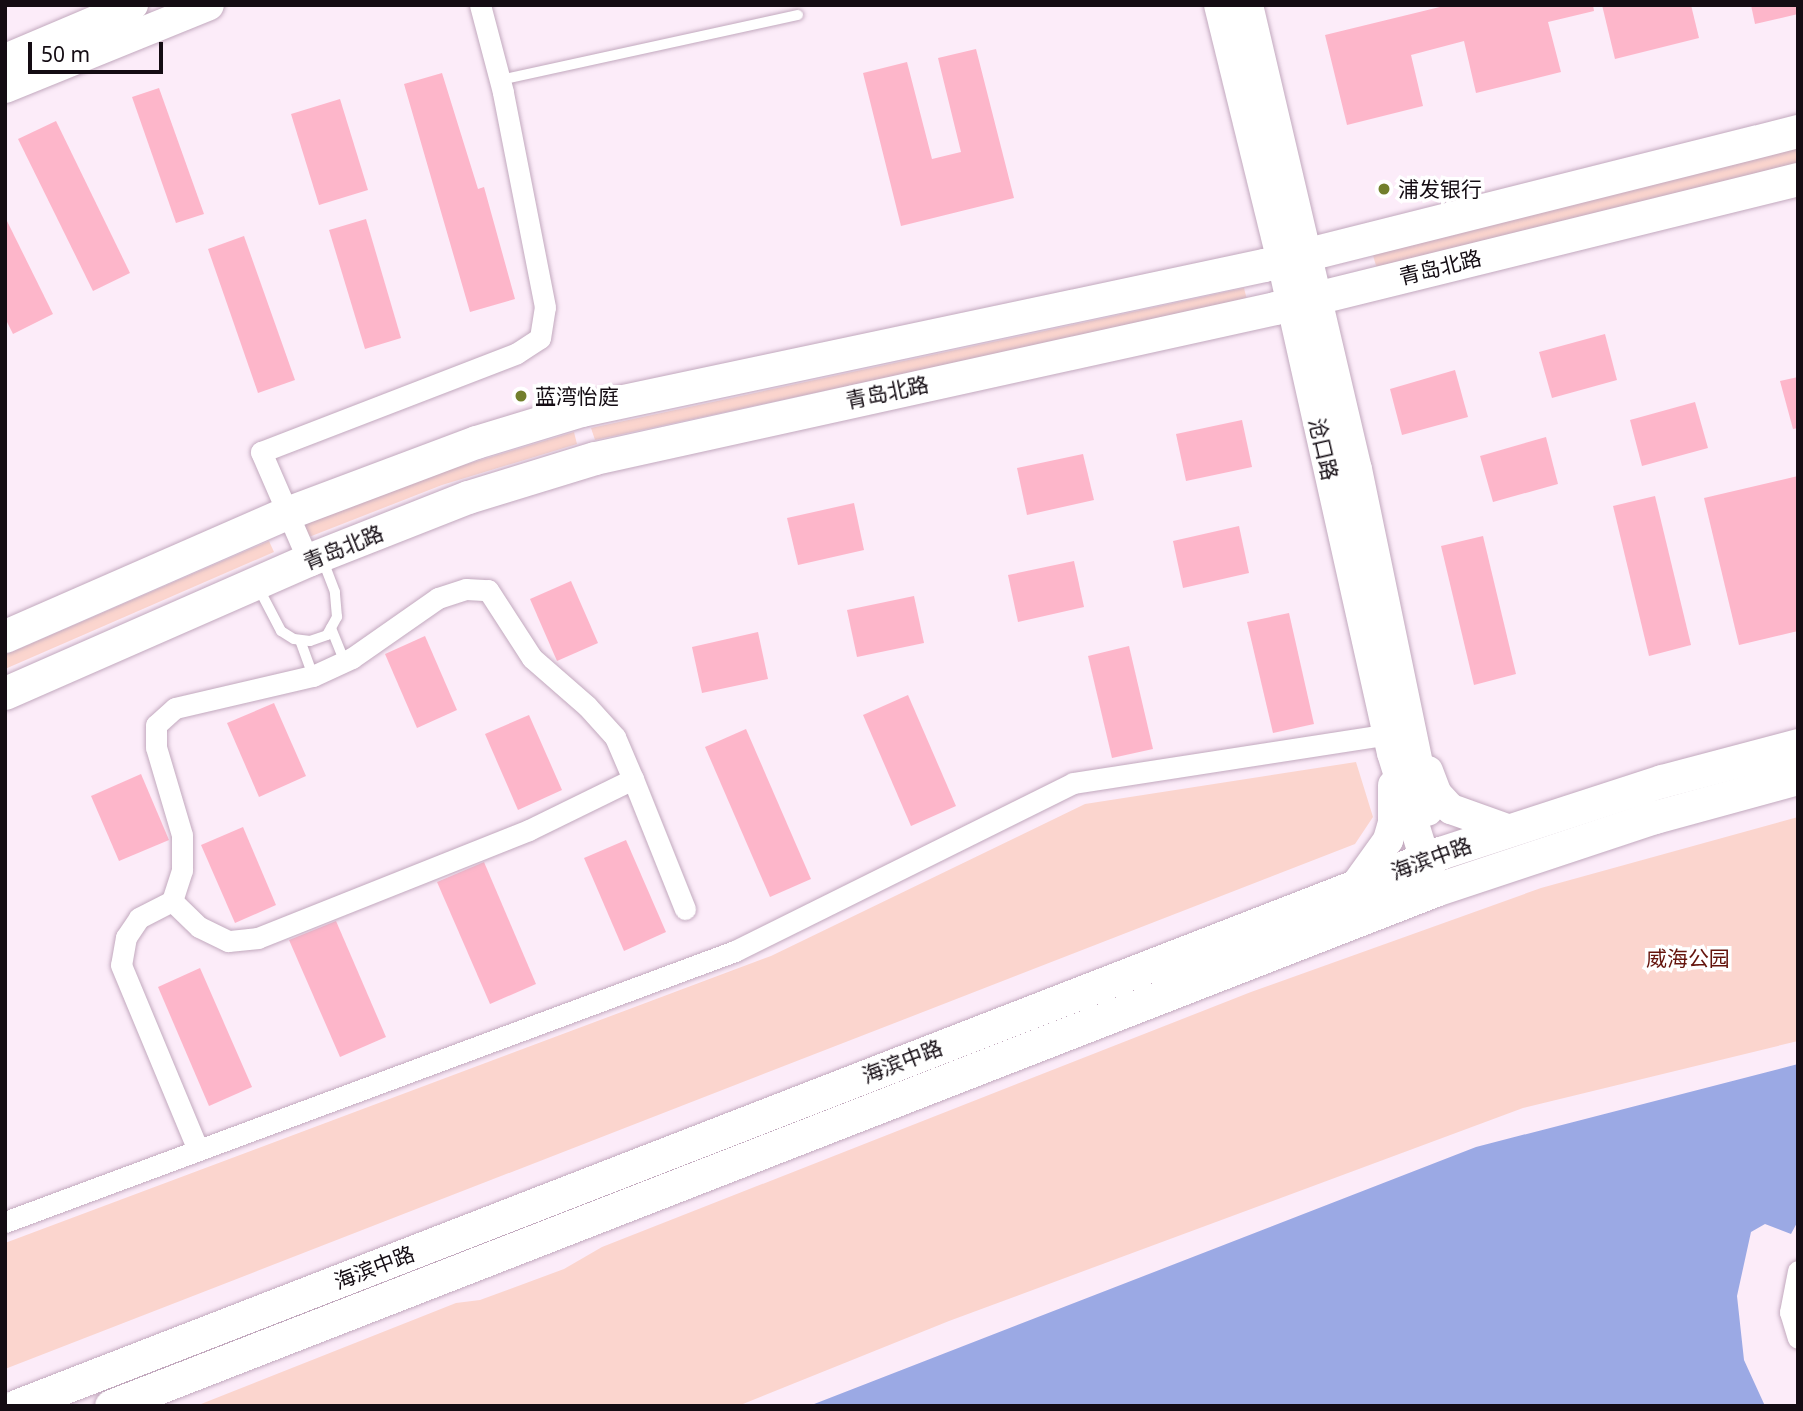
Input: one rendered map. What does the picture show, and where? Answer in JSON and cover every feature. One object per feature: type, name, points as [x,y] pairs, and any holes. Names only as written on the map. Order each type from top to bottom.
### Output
[{"type":"main road","points":[[5,88],[133,5]]},
{"type":"main road","points":[[5,60],[105,22],[209,5]]},
{"type":"main road","name":"沧口路","points":[[1219,5],[1295,258]]},
{"type":"main road","name":"沧口路","points":[[1248,5],[1295,258],[1399,744],[1421,785],[1432,856],[1442,888]]},
{"type":"main road","name":"青岛北路","points":[[5,636],[287,513],[475,442],[581,410],[1295,258],[1798,131]]},
{"type":"main road","name":"青岛北路","points":[[5,693],[315,558],[468,497],[595,458],[1305,300],[1798,179]]},
{"type":"main road","points":[[1399,744],[1451,809],[1510,830]]},
{"type":"main road","points":[[1355,886],[1388,840],[1393,822],[1399,744]]},
{"type":"main road","name":"海滨中路","points":[[16,1406],[1432,856],[1662,781],[1798,745]]},
{"type":"main road","name":"海滨中路","points":[[111,1406],[1442,888],[1655,817],[1798,778]]},
{"type":"street","points":[[315,558],[287,513],[261,452],[517,353],[540,338],[545,307],[500,80],[480,5]]},
{"type":"street","points":[[198,1150],[121,965],[126,937],[139,918],[172,901],[182,870],[182,835],[156,747],[156,724],[175,708],[313,676],[345,662],[438,598],[466,589],[488,590],[532,658],[587,706],[615,737],[685,909]]},
{"type":"street","points":[[5,1222],[734,951],[1073,783],[1399,744]]},
{"type":"street","points":[[172,901],[199,927],[228,941],[258,938],[528,830],[633,779]]},
{"type":"street","points":[[1798,1271],[1790,1312],[1798,1338]]},
{"type":"lane","points":[[500,80],[798,15]]},
{"type":"lane","points":[[256,583],[281,631],[300,640],[327,635],[337,617],[335,592],[315,558]]},
{"type":"lane","points":[[331,628],[345,662]]},
{"type":"lane","points":[[300,640],[313,676]]},
{"type":"green space","points":[[1798,146],[1798,169],[1378,272],[1371,249]]},
{"type":"green space","points":[[1244,288],[1247,300],[595,440],[591,428]]},
{"type":"green space","points":[[574,432],[577,444],[442,485],[309,537],[304,525],[437,473]]},
{"type":"green space","points":[[269,541],[274,552],[5,669],[5,655]]},
{"type":"green space","points":[[1356,762],[1373,817],[1355,844],[5,1369],[5,1243],[771,956],[1085,804]]},
{"type":"green space","name":"威海公园","points":[[1798,817],[1798,1041],[1523,1108],[949,1321],[738,1406],[196,1406],[456,1303],[480,1300],[564,1269],[602,1247],[1251,992],[1541,888]]},
{"type":"water","points":[[1798,1064],[1798,1221],[1791,1234],[1765,1224],[1751,1232],[1737,1296],[1744,1360],[1765,1406],[809,1406],[1476,1147]]},
{"type":"building","points":[[1448,5],[1593,5],[1594,11],[1548,22],[1561,72],[1476,93],[1464,41],[1411,55],[1423,106],[1347,125],[1325,35]]},
{"type":"building","points":[[1602,5],[1691,5],[1699,38],[1615,59]]},
{"type":"building","points":[[1751,5],[1798,5],[1798,14],[1755,24]]},
{"type":"building","points":[[976,49],[1014,198],[901,226],[863,73],[907,62],[932,159],[961,152],[938,58]]},
{"type":"building","points":[[442,73],[478,189],[484,187],[515,299],[470,312],[404,84]]},
{"type":"building","points":[[159,88],[204,214],[176,223],[132,97]]},
{"type":"building","points":[[340,99],[368,190],[319,205],[291,114]]},
{"type":"building","points":[[56,121],[130,273],[93,291],[18,139]]},
{"type":"building","points":[[5,217],[53,314],[13,334],[5,318]]},
{"type":"building","points":[[366,219],[401,338],[365,349],[329,230]]},
{"type":"building","points":[[244,236],[295,380],[258,393],[208,249]]},
{"type":"building","points":[[1605,334],[1617,380],[1552,398],[1539,352]]},
{"type":"building","points":[[1455,370],[1468,417],[1402,435],[1390,389]]},
{"type":"building","points":[[1798,377],[1798,428],[1793,429],[1780,381]]},
{"type":"building","points":[[1695,402],[1708,448],[1642,466],[1630,420]]},
{"type":"building","points":[[1242,420],[1252,467],[1186,481],[1176,434]]},
{"type":"building","points":[[1546,437],[1558,484],[1493,502],[1480,456]]},
{"type":"building","points":[[1083,454],[1094,500],[1027,515],[1017,468]]},
{"type":"building","points":[[1798,476],[1798,631],[1739,645],[1704,498]]},
{"type":"building","points":[[1655,496],[1691,645],[1649,656],[1613,506]]},
{"type":"building","points":[[854,503],[864,550],[798,565],[787,518]]},
{"type":"building","points":[[1239,526],[1249,573],[1183,588],[1173,541]]},
{"type":"building","points":[[1483,536],[1516,674],[1474,685],[1441,546]]},
{"type":"building","points":[[1074,561],[1084,607],[1018,622],[1008,575]]},
{"type":"building","points":[[571,581],[598,643],[557,661],[530,599]]},
{"type":"building","points":[[914,596],[924,643],[857,657],[847,610]]},
{"type":"building","points":[[1289,613],[1314,724],[1273,733],[1247,622]]},
{"type":"building","points":[[758,632],[768,679],[702,693],[692,647]]},
{"type":"building","points":[[425,636],[457,710],[417,728],[385,654]]},
{"type":"building","points":[[1129,646],[1153,749],[1112,758],[1088,656]]},
{"type":"building","points":[[908,695],[956,806],[911,826],[863,715]]},
{"type":"building","points":[[274,703],[306,776],[259,797],[227,723]]},
{"type":"building","points":[[529,715],[562,790],[518,810],[485,734]]},
{"type":"building","points":[[746,729],[811,879],[770,897],[705,747]]},
{"type":"building","points":[[141,774],[169,840],[119,861],[91,796]]},
{"type":"building","points":[[243,827],[276,905],[235,923],[201,845]]},
{"type":"building","points":[[626,840],[666,932],[624,951],[584,858]]},
{"type":"building","points":[[484,862],[536,984],[490,1004],[437,882]]},
{"type":"building","points":[[336,921],[386,1037],[340,1057],[289,940]]},
{"type":"building","points":[[200,968],[252,1087],[209,1106],[158,987]]},
{"type":"place","name":"浦发银行","points":[[1384,189]]},
{"type":"place","name":"蓝湾怡庭","points":[[521,396]]}]
